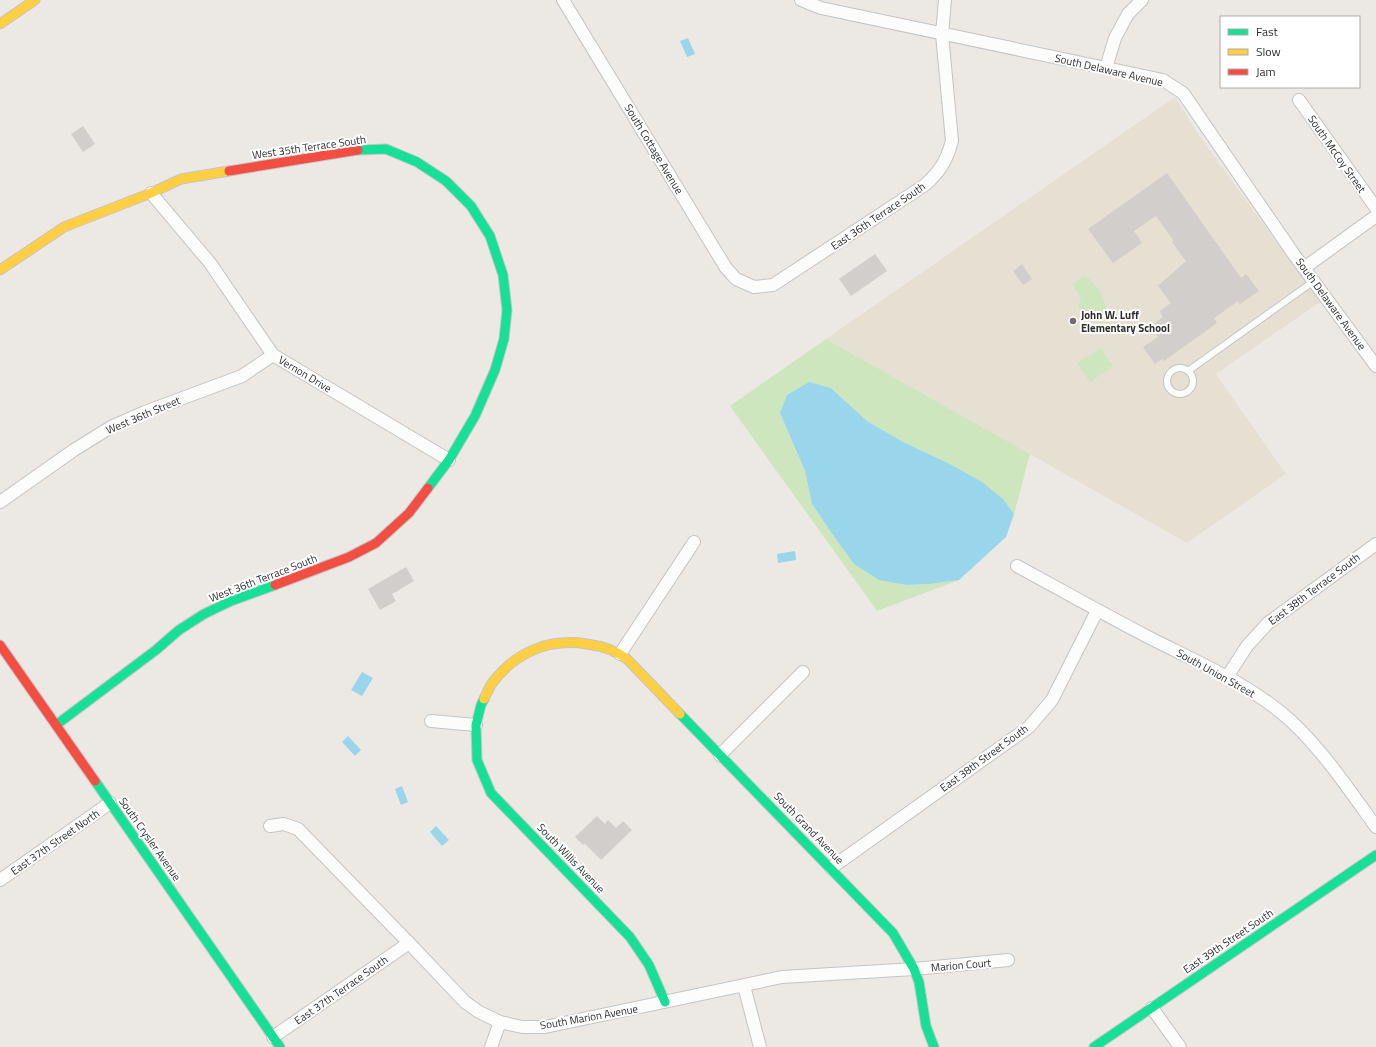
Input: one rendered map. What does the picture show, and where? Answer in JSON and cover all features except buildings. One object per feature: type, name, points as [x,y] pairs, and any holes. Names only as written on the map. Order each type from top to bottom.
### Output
[{"type":"street","points":[[0,24],[35,0]]},
{"type":"street","name":"South Cottage Avenue","points":[[563,0],[726,268],[736,279],[754,287]]},
{"type":"street","name":"South Delaware Avenue","points":[[801,0],[821,8],[1163,80],[1183,93],[1304,268],[1376,366]]},
{"type":"street","name":"East 36th Terrace South","points":[[754,287],[773,285],[925,185],[939,172],[948,156],[952,141],[942,34],[945,0]]},
{"type":"street","points":[[1106,68],[1115,38],[1128,14],[1142,0]]},
{"type":"street","name":"South McCoy Street","points":[[1299,100],[1376,208]]},
{"type":"street","name":"West 35th Terrace South","points":[[0,270],[64,227],[151,193],[181,179],[356,150],[386,149],[417,162],[446,181],[471,206],[490,236],[503,275],[507,310],[504,339],[495,370],[475,416],[449,460]]},
{"type":"street","name":"Vernon Drive","points":[[151,193],[210,264],[273,355],[449,460]]},
{"type":"street","points":[[1304,268],[1376,216]]},
{"type":"street","name":"West 36th Street","points":[[0,502],[74,450],[111,427],[145,412],[242,376],[273,355]]},
{"type":"street","name":"West 36th Terrace South","points":[[56,725],[156,650],[179,630],[204,614],[231,601],[349,558],[376,543],[409,513],[449,460]]},
{"type":"street","points":[[620,654],[694,542]]},
{"type":"street","name":"East 38th Terrace South","points":[[1227,677],[1247,646],[1268,623],[1376,544]]},
{"type":"street","name":"South Union Street","points":[[1017,566],[1097,611],[1227,677],[1264,700],[1290,721],[1314,744],[1376,827]]},
{"type":"street","name":"East 38th Street South","points":[[831,868],[1029,727],[1052,700],[1097,611]]},
{"type":"street","name":"South Willis Avenue","points":[[620,654],[600,646],[575,642],[550,644],[531,650],[510,664],[492,683],[481,705],[476,725],[478,760],[491,792],[630,937],[649,965],[665,1002]]},
{"type":"street","name":"South Crysler Avenue","points":[[0,645],[277,1042]]},
{"type":"street","name":"South Grand Avenue","points":[[620,654],[627,659],[720,754],[893,933],[914,969],[919,982],[926,1026],[934,1047]]},
{"type":"street","points":[[720,754],[803,672]]},
{"type":"street","points":[[431,720],[476,725]]},
{"type":"street","name":"East 37th Street North","points":[[0,880],[110,803]]},
{"type":"street","name":"South Marion Avenue","points":[[270,826],[284,824],[298,829],[465,1002],[479,1012],[500,1022],[522,1027],[545,1027],[782,978],[914,969]]},
{"type":"street","name":"East 39th Street South","points":[[1094,1047],[1376,855]]},
{"type":"street","name":"East 37th Terrace South","points":[[277,1042],[409,943]]},
{"type":"street","name":"Marion Court","points":[[914,969],[1008,960]]},
{"type":"street","points":[[744,986],[760,1047]]},
{"type":"street","points":[[1152,1008],[1180,1047]]},
{"type":"street","points":[[491,1047],[500,1022]]},
{"type":"lane","points":[[1188,371],[1314,281]]},
{"type":"lane","points":[[1180,368],[1188,371],[1193,378],[1190,390],[1178,393],[1171,390],[1167,382],[1172,370],[1180,368]]},
{"type":"shaded area","name":"John W. Luff Elementary School","points":[[1175,97],[1198,134],[1320,302],[1216,374],[1286,474],[1187,543],[826,339]]},
{"type":"green space","points":[[1084,276],[1089,278],[1096,286],[1102,296],[1108,312],[1095,320],[1082,312],[1078,306],[1081,298],[1072,284]]},
{"type":"green space","points":[[826,339],[1030,454],[1014,514],[1003,499],[948,463],[903,442],[867,421],[831,388],[780,413],[805,471],[812,504],[854,564],[907,585],[959,580],[877,611],[730,406]]},
{"type":"green space","points":[[1101,348],[1113,366],[1090,382],[1077,363]]},
{"type":"water","points":[[688,38],[695,54],[687,57],[680,41]]},
{"type":"water","points":[[809,382],[831,388],[867,421],[903,442],[948,463],[982,482],[1003,499],[1014,514],[1006,537],[959,580],[907,585],[879,580],[854,564],[812,504],[805,471],[780,413],[787,395]]},
{"type":"water","points":[[795,551],[796,560],[778,563],[777,554]]},
{"type":"water","points":[[362,672],[373,678],[362,696],[351,690]]},
{"type":"water","points":[[348,736],[361,750],[355,756],[342,742]]},
{"type":"water","points":[[402,786],[408,802],[401,805],[395,789]]},
{"type":"water","points":[[436,826],[449,840],[442,846],[430,832]]},
{"type":"traffic: fast","points":[[358,150],[386,149],[417,162],[446,181],[471,206],[490,236],[503,275],[507,310],[504,339],[495,370],[475,416],[449,460],[428,488]]},
{"type":"traffic: fast","points":[[56,725],[156,650],[179,630],[204,614],[231,601],[275,585]]},
{"type":"traffic: fast","points":[[484,699],[476,725],[477,760],[491,793],[630,937],[649,965],[665,1002]]},
{"type":"traffic: fast","points":[[680,714],[893,933],[914,969],[919,982],[926,1026],[934,1047]]},
{"type":"traffic: fast","points":[[95,781],[280,1047]]},
{"type":"traffic: fast","points":[[1094,1047],[1376,855]]},
{"type":"traffic: slow","points":[[0,24],[35,0]]},
{"type":"traffic: slow","points":[[0,270],[64,227],[151,193],[181,179],[229,171]]},
{"type":"traffic: slow","points":[[484,699],[489,688],[502,672],[523,655],[547,645],[560,643],[587,644],[603,647],[627,659],[680,714]]},
{"type":"traffic: jam","points":[[229,171],[358,150]]},
{"type":"traffic: jam","points":[[275,585],[349,557],[376,543],[409,513],[428,488]]},
{"type":"traffic: jam","points":[[0,645],[95,781]]},
{"type":"place","name":"John W. Luff Elementary School","points":[[1073,321]]}]
